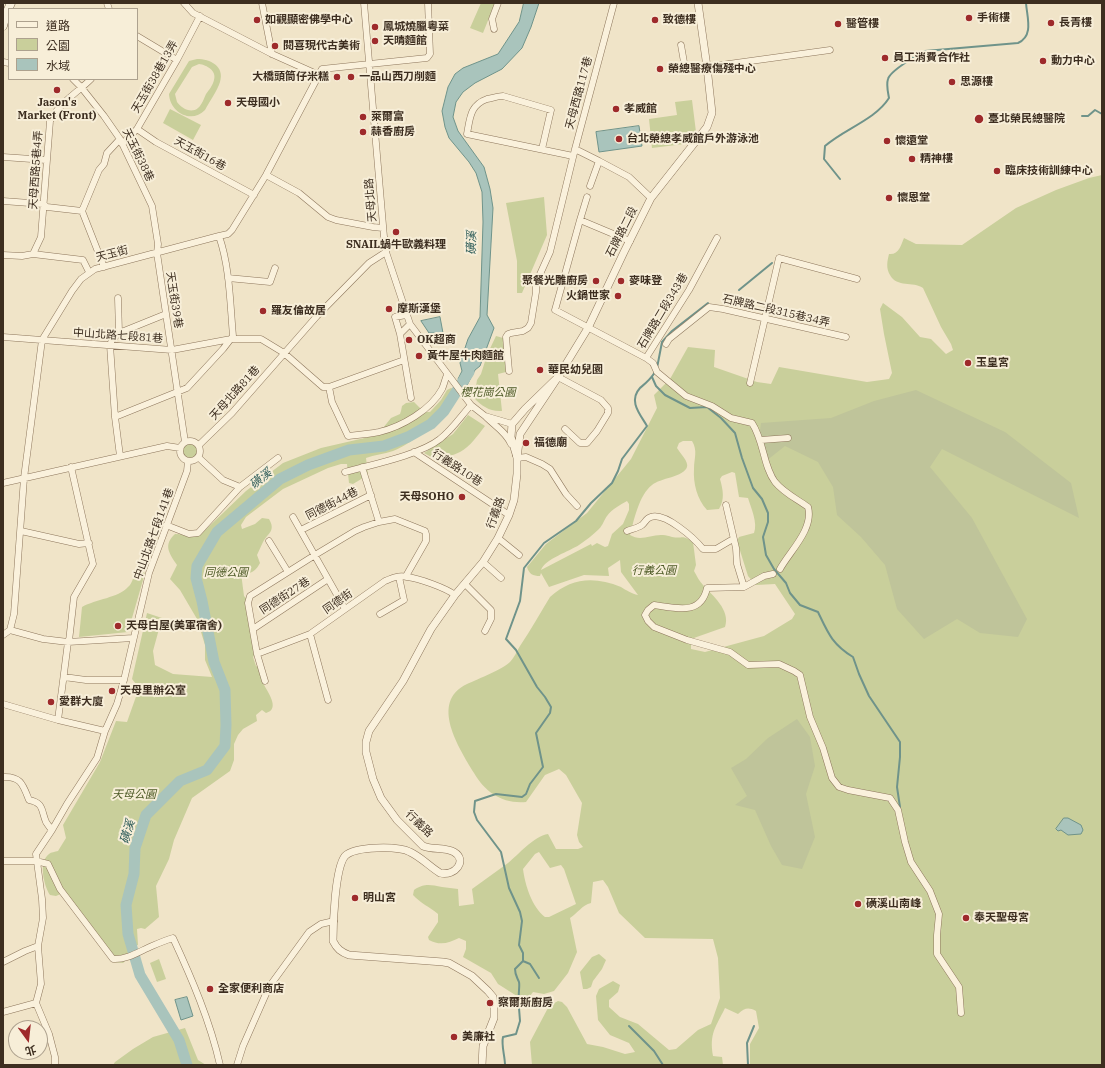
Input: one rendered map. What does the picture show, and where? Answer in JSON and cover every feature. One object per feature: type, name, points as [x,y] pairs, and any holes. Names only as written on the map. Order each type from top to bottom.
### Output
[{"type":"main road","points":[[3,26],[8,8]]},
{"type":"street","points":[[184,3],[193,13],[272,54],[319,75],[322,69],[427,58],[430,54],[428,3]]},
{"type":"street","points":[[262,3],[272,54]]},
{"type":"street","name":"天母北路","points":[[364,3],[386,252],[410,324],[471,404]]},
{"type":"street","points":[[494,29],[492,19],[498,3]]},
{"type":"street","name":"天母西路117巷","points":[[542,149],[551,110],[503,96],[498,96],[482,101],[470,115],[467,134],[573,156],[614,3]]},
{"type":"street","name":"石牌路二段","points":[[512,424],[525,409],[558,377],[588,328],[651,198],[707,128],[712,113],[698,3]]},
{"type":"street","name":"天玉街38巷13弄","points":[[82,211],[99,170],[104,164],[108,153],[137,128],[177,60],[200,16]]},
{"type":"street","points":[[138,37],[177,60]]},
{"type":"street","points":[[681,45],[685,68],[707,67],[830,50]]},
{"type":"street","name":"天玉街","points":[[10,630],[14,614],[24,478],[42,340],[72,290],[89,272],[228,234],[266,175],[319,75]]},
{"type":"street","name":"天玉街38巷","points":[[74,80],[104,116],[121,141],[152,206],[158,244],[157,253]]},
{"type":"street","name":"天母西路5巷4弄","points":[[33,254],[41,238],[50,121],[53,114],[90,80]]},
{"type":"street","name":"天玉街16巷","points":[[137,128],[156,142],[254,195]]},
{"type":"street","points":[[575,149],[629,177],[651,198]]},
{"type":"street","points":[[509,372],[506,337],[508,334],[523,331],[531,324],[536,283],[550,252],[573,156]]},
{"type":"street","points":[[3,157],[46,160]]},
{"type":"street","points":[[590,186],[599,161]]},
{"type":"street","points":[[266,175],[299,193],[328,217],[365,226],[383,228]]},
{"type":"street","points":[[587,197],[580,220],[630,241]]},
{"type":"street","points":[[3,201],[43,204],[47,207],[82,211],[104,267]]},
{"type":"street","name":"石牌路二段343巷","points":[[580,220],[556,310],[646,358],[689,290],[717,238]]},
{"type":"street","points":[[116,417],[186,388],[233,336],[228,278],[219,236]]},
{"type":"street","name":"天母北路81巷","points":[[199,446],[232,412],[317,316],[369,262],[386,252]]},
{"type":"street","name":"天玉街39巷","points":[[157,253],[186,442]]},
{"type":"street","points":[[3,255],[22,256],[33,254],[83,260],[89,272]]},
{"type":"street","points":[[750,383],[779,258],[857,279]]},
{"type":"street","points":[[228,278],[270,282],[275,268]]},
{"type":"street","points":[[118,298],[119,333]]},
{"type":"street","name":"石牌路二段315巷34弄","points":[[666,344],[669,339],[709,307],[846,337]]},
{"type":"street","points":[[120,456],[110,345],[112,340],[119,333],[166,314]]},
{"type":"street","points":[[406,315],[395,317],[400,334],[411,398]]},
{"type":"street","points":[[400,334],[410,324]]},
{"type":"street","name":"中山北路七段81巷","points":[[3,337],[172,350],[231,339],[261,339],[284,353],[323,387],[329,387]]},
{"type":"street","points":[[646,358],[652,363],[657,372],[686,396],[712,406],[731,418],[752,423],[761,440],[767,464],[774,481],[783,490],[808,506],[810,513],[809,521],[794,550],[785,560],[780,569]]},
{"type":"street","points":[[404,360],[329,387],[332,402],[348,436],[378,432],[404,424],[429,406],[436,398],[449,377]]},
{"type":"street","points":[[517,458],[520,434],[558,377],[601,400],[608,408],[608,413],[597,431],[587,443],[580,443],[565,430]]},
{"type":"street","points":[[345,472],[414,452],[440,440],[452,428],[471,404],[508,438],[517,458]]},
{"type":"street","points":[[485,416],[512,424],[512,437],[517,458]]},
{"type":"street","points":[[761,440],[788,438]]},
{"type":"street","points":[[186,442],[194,442],[199,446],[200,451],[198,457],[194,460],[188,461],[181,457],[180,448],[186,442]]},
{"type":"street","points":[[3,483],[166,446],[180,448]]},
{"type":"street","name":"行義路10巷","points":[[414,452],[509,515]]},
{"type":"street","points":[[198,457],[223,480],[240,487]]},
{"type":"street","points":[[517,458],[526,457],[550,469],[566,494],[577,506]]},
{"type":"street","points":[[166,525],[189,534],[198,533],[240,487],[278,458]]},
{"type":"street","name":"行義路","points":[[482,1065],[483,1046],[494,1018],[493,997],[488,991],[472,976],[449,963],[349,955],[341,953],[333,941],[334,921],[340,868],[346,855],[351,852],[374,848],[400,849],[409,851],[440,873],[446,875],[458,869],[460,863],[459,857],[455,853],[450,850],[430,849],[423,846],[397,820],[381,798],[371,773],[366,752],[366,742],[369,732],[403,681],[431,629],[455,595],[483,562],[498,538],[509,515],[514,500],[517,458]]},
{"type":"street","name":"中山北路七段141巷","points":[[36,861],[36,852],[52,830],[97,758],[105,731],[124,680],[149,573],[187,472],[188,461]]},
{"type":"street","points":[[58,720],[74,597],[93,564],[71,467]]},
{"type":"street","points":[[362,467],[379,522]]},
{"type":"street","name":"同德街44巷","points":[[301,530],[371,495]]},
{"type":"street","points":[[726,505],[737,553],[736,564],[744,587]]},
{"type":"street","points":[[627,531],[644,524],[646,519],[650,516],[659,516],[682,529],[703,549],[716,549],[733,539]]},
{"type":"street","points":[[293,517],[345,609]]},
{"type":"street","points":[[265,681],[257,654],[248,599],[250,596],[355,531],[379,522],[395,519],[425,531],[426,534],[426,540],[406,576]]},
{"type":"street","points":[[21,531],[79,544],[89,543]]},
{"type":"street","points":[[498,538],[518,555]]},
{"type":"street","points":[[269,541],[288,572]]},
{"type":"street","points":[[483,562],[501,578]]},
{"type":"street","points":[[773,574],[764,576],[744,587],[707,588],[701,602],[693,608],[654,605],[645,615],[654,627],[687,640],[730,652],[748,665],[779,664],[800,675],[810,717],[832,778],[839,787],[890,798],[898,810],[911,862],[930,891],[939,914],[937,954],[959,987],[962,1013]]},
{"type":"street","name":"同德街","points":[[257,654],[310,634],[385,581],[406,576],[449,590],[455,595]]},
{"type":"street","points":[[380,614],[404,600],[399,577]]},
{"type":"street","name":"同德街27巷","points":[[253,629],[328,579]]},
{"type":"street","points":[[464,584],[491,610],[491,619],[485,631]]},
{"type":"street","points":[[3,635],[10,630],[43,639],[68,641],[133,638]]},
{"type":"street","points":[[310,634],[328,700]]},
{"type":"street","points":[[64,677],[86,680],[124,680]]},
{"type":"street","points":[[3,704],[58,720],[105,731]]},
{"type":"street","points":[[3,777],[12,777],[22,782],[29,800],[36,802],[43,808],[46,823],[52,830]]},
{"type":"street","points":[[3,861],[36,861],[48,864],[60,889],[113,959],[142,952],[151,946],[173,938],[200,998],[216,1047],[220,1065]]},
{"type":"street","points":[[36,861],[42,900],[43,918],[38,946],[41,984],[36,1003],[49,1034],[55,1057],[55,1065]]},
{"type":"street","points":[[237,1065],[269,987],[309,932],[321,924],[334,921]]},
{"type":"street","points":[[3,962],[38,946]]},
{"type":"street","points":[[3,1012],[11,1008],[36,1003]]},
{"type":"green space","points":[[481,3],[495,3],[483,33],[470,28]]},
{"type":"green space","points":[[197,59],[207,60],[215,64],[221,76],[217,89],[205,110],[194,116],[188,116],[177,111],[170,101],[169,94],[189,61]],"holes":[[[199,64],[211,69],[215,77],[199,107],[195,110],[186,110],[177,102],[175,94],[192,67]]]},
{"type":"green space","points":[[692,100],[696,132],[683,133],[684,144],[652,148],[649,119],[677,115],[675,102]]},
{"type":"green space","points":[[170,109],[201,125],[193,140],[163,123]]},
{"type":"green space","name":"行義公園","points":[[1102,175],[1102,1065],[750,1065],[750,1044],[759,1028],[756,1011],[747,1009],[738,1014],[725,1008],[714,1030],[712,1041],[713,1056],[722,1057],[723,1065],[532,1065],[530,1042],[549,1006],[558,1001],[562,1002],[567,1007],[587,1044],[625,1054],[635,1052],[629,1043],[610,1035],[598,1020],[596,996],[599,989],[613,981],[620,985],[618,992],[609,1000],[609,1007],[620,1017],[638,1024],[669,1050],[676,1049],[698,1030],[711,1024],[720,998],[718,958],[713,939],[645,938],[619,913],[608,887],[603,880],[593,882],[591,903],[585,905],[570,918],[577,952],[568,973],[554,991],[544,994],[533,992],[527,1000],[520,998],[498,984],[491,973],[463,957],[466,949],[466,941],[459,938],[441,943],[429,940],[428,937],[438,922],[438,914],[413,895],[414,890],[421,886],[428,885],[458,889],[459,906],[474,904],[472,889],[508,863],[537,838],[548,834],[556,849],[578,849],[583,847],[579,842],[577,835],[582,803],[566,775],[559,769],[545,775],[526,802],[502,799],[489,791],[478,780],[455,739],[451,726],[449,713],[450,702],[456,692],[467,684],[507,665],[550,597],[558,591],[575,583],[592,580],[611,583],[638,595],[621,572],[620,560],[608,568],[609,576],[584,575],[549,587],[541,573],[540,576],[533,575],[527,567],[546,544],[587,513],[631,459],[657,408],[654,395],[670,379],[688,347],[715,350],[714,367],[757,382],[771,384],[779,367],[867,382],[889,379],[892,373],[880,309],[883,303],[902,317],[920,337],[931,339],[946,354],[953,350],[923,288],[897,282],[890,275],[887,265],[889,254],[897,251],[904,238],[916,244],[962,245],[1016,208],[1056,190]],"holes":[[[683,441],[692,441],[694,445],[695,485],[698,496],[707,510],[719,509],[723,494],[720,479],[722,476],[732,472],[735,473],[739,497],[748,498],[755,520],[754,533],[739,537],[737,541],[748,576],[756,585],[775,584],[795,614],[792,619],[764,636],[705,652],[691,649],[691,639],[725,627],[726,621],[720,603],[699,580],[694,571],[696,565],[693,542],[684,537],[659,535],[638,538],[630,535],[640,501],[647,489],[660,481],[681,473],[687,467],[686,460],[677,448],[679,443]],[[627,501],[629,504],[629,510],[623,524],[612,534],[608,546],[605,547],[597,543],[592,546],[591,544],[541,570],[547,562],[579,545],[592,535],[600,527],[611,511]],[[539,852],[550,868],[561,865],[564,869],[576,904],[549,917],[545,917],[540,913],[530,895],[525,882],[523,869],[535,854]]]},
{"type":"green space","points":[[544,197],[547,235],[522,293],[517,293],[517,261],[506,203]]},
{"type":"green space","name":"櫻花崗公園","points":[[496,336],[503,338],[506,372],[498,374],[502,411],[494,411],[486,408],[474,398],[477,380],[481,374],[487,355]]},
{"type":"green space","points":[[451,388],[454,389],[459,397],[446,413],[411,442],[393,451],[366,458],[368,475],[353,484],[349,483],[347,464],[341,464],[328,468],[283,489],[246,517],[241,525],[242,529],[255,524],[262,518],[269,519],[272,526],[257,555],[260,563],[255,570],[250,573],[241,573],[254,647],[253,657],[256,666],[259,667],[263,683],[272,700],[272,708],[266,713],[262,710],[256,715],[257,721],[243,729],[238,735],[234,744],[234,760],[230,771],[192,798],[174,840],[169,859],[156,886],[159,917],[145,929],[137,929],[138,945],[130,948],[128,958],[123,963],[113,962],[108,952],[63,893],[56,896],[50,895],[44,880],[43,868],[46,858],[50,853],[58,851],[66,838],[63,825],[100,762],[116,721],[127,722],[138,691],[136,684],[132,679],[147,613],[162,618],[153,651],[155,665],[173,674],[212,677],[205,660],[205,645],[197,619],[180,590],[170,579],[177,565],[168,549],[171,538],[175,534],[200,535],[246,491],[283,463],[321,448],[369,437],[383,428],[391,418],[400,414],[402,406],[406,403],[414,402],[424,412],[430,412],[441,400],[447,390]]},
{"type":"green space","points":[[916,390],[1005,432],[1071,483],[1079,518],[942,449],[930,467],[972,518],[1027,619],[1018,637],[980,633],[957,619],[924,639],[897,609],[885,565],[861,537],[837,515],[833,487],[818,462],[785,446],[766,461],[758,445],[761,423],[831,418],[874,401]]},
{"type":"green space","points":[[468,415],[485,426],[467,447],[460,452],[435,459],[424,453],[453,434]]},
{"type":"green space","points":[[190,443],[197,448],[198,451],[193,458],[190,459],[183,454],[182,451],[187,444]]},
{"type":"green space","points":[[139,571],[145,573],[128,632],[79,637],[82,607],[124,591],[129,586],[135,573]]},
{"type":"green space","points":[[797,719],[810,737],[815,766],[806,794],[815,837],[802,869],[782,865],[771,846],[755,810],[735,805],[747,796],[731,768],[746,759],[768,738]]},
{"type":"green space","points":[[599,954],[606,960],[602,969],[593,981],[591,987],[583,989],[580,972],[592,957]]},
{"type":"green space","points":[[159,959],[166,979],[157,982],[150,963]]},
{"type":"green space","points":[[185,1028],[198,1060],[206,1065],[113,1065],[133,1049],[153,1037]]},
{"type":"water","name":"磺溪","points":[[524,3],[539,3],[522,48],[502,69],[475,83],[463,92],[456,102],[453,117],[458,131],[484,167],[493,208],[487,315],[494,328],[480,366],[475,370],[465,389],[458,379],[462,371],[460,363],[468,339],[480,317],[483,222],[482,192],[476,173],[449,138],[442,111],[448,87],[455,74],[463,68],[498,54],[519,22]]},
{"type":"water","name":"台北榮總孝威館戶外游泳池","points":[[639,126],[642,146],[599,152],[596,132]]},
{"type":"water","points":[[440,317],[443,333],[429,333],[421,321]]},
{"type":"water","points":[[1064,818],[1068,818],[1081,825],[1083,830],[1081,834],[1068,835],[1061,830],[1058,831],[1056,829]]},
{"type":"water","points":[[187,997],[193,1016],[181,1020],[175,1000]]},
{"type":"waterway","points":[[840,179],[824,159],[825,146],[841,134],[868,118],[883,106],[889,98],[887,81],[894,72],[925,51],[1018,43],[1023,40],[1028,31],[1026,3]]},
{"type":"waterway","points":[[1082,116],[1088,116],[1095,110],[1102,114]]},
{"type":"waterway","points":[[739,290],[772,263]]},
{"type":"waterway","points":[[657,368],[662,342],[672,331],[708,303]]},
{"type":"waterway","name":"磺溪","points":[[187,1065],[179,1040],[140,975],[128,934],[126,905],[134,874],[135,848],[146,815],[180,781],[207,770],[225,746],[225,690],[214,662],[196,578],[197,566],[217,532],[280,479],[308,465],[349,450],[384,446],[408,437],[431,424],[444,411],[469,372]]},
{"type":"waterway","points":[[519,1000],[519,982],[515,969],[523,961],[523,953],[519,945],[522,921],[520,912],[509,888],[501,852],[477,820],[474,812],[475,801],[496,794],[522,797],[526,794],[530,784],[543,767],[536,733],[550,713],[551,707],[537,687],[516,650],[506,639],[520,601],[524,568],[544,543],[576,521],[591,503],[612,483],[622,459],[647,426],[636,407],[635,398],[640,388],[655,372]]},
{"type":"waterway","points":[[652,377],[656,386],[665,395],[690,408],[707,407],[721,418],[735,433],[753,488],[762,499],[768,513],[768,522],[763,537],[766,555],[774,569],[786,583],[790,593],[800,605],[818,612],[831,638],[853,657],[869,696],[900,742],[897,787],[900,807]]},
{"type":"waterway","points":[[523,961],[530,964],[539,978]]},
{"type":"waterway","points":[[505,1065],[502,1043],[503,1037],[516,1034],[520,1021],[519,1008]]},
{"type":"waterway","points":[[629,1026],[654,1051],[663,1065]]},
{"type":"waterway","points":[[748,1065],[747,1043],[754,1026]]},
{"type":"place","name":"手術樓","points":[[969,18]]},
{"type":"place","name":"如觀顯密佛學中心","points":[[257,20]]},
{"type":"place","name":"致德樓","points":[[655,20]]},
{"type":"place","name":"長青樓","points":[[1051,23]]},
{"type":"place","name":"醫管樓","points":[[838,24]]},
{"type":"place","name":"鳳城燒臘粵菜","points":[[375,27]]},
{"type":"place","name":"天晴麵館","points":[[375,41]]},
{"type":"place","name":"閱喜現代古美術","points":[[275,46]]},
{"type":"place","name":"員工消費合作社","points":[[885,58]]},
{"type":"place","name":"動力中心","points":[[1043,61]]},
{"type":"place","name":"榮總醫療傷殘中心","points":[[660,69]]},
{"type":"place","name":"大橋頭筒仔米糕","points":[[337,77]]},
{"type":"place","name":"一品山西刀削麵","points":[[351,77]]},
{"type":"place","name":"思源樓","points":[[952,82]]},
{"type":"place","name":"Jason's Market (Front)","points":[[57,90]]},
{"type":"place","name":"天母國小","points":[[228,103]]},
{"type":"place","name":"孝威館","points":[[616,109]]},
{"type":"place","name":"萊爾富","points":[[363,117]]},
{"type":"place","name":"臺北榮民總醫院","points":[[979,119]]},
{"type":"place","name":"蒜香廚房","points":[[363,132]]},
{"type":"place","name":"台北榮總孝威館戶外游泳池","points":[[619,139]]},
{"type":"place","name":"懷遠堂","points":[[887,141]]},
{"type":"place","name":"精神樓","points":[[912,159]]},
{"type":"place","name":"臨床技術訓練中心","points":[[997,171]]},
{"type":"place","name":"懷恩堂","points":[[889,198]]},
{"type":"place","name":"SNAIL蝸牛歐義料理","points":[[396,232]]},
{"type":"place","name":"聚餐光雕廚房","points":[[596,281]]},
{"type":"place","name":"麥味登","points":[[621,281]]},
{"type":"place","name":"火鍋世家","points":[[618,296]]},
{"type":"place","name":"摩斯漢堡","points":[[389,309]]},
{"type":"place","name":"羅友倫故居","points":[[263,311]]},
{"type":"place","name":"OK超商","points":[[409,340]]},
{"type":"place","name":"黃牛屋牛肉麵館","points":[[419,356]]},
{"type":"place","name":"玉皇宮","points":[[968,363]]},
{"type":"place","name":"華民幼兒園","points":[[540,370]]},
{"type":"place","name":"福德廟","points":[[526,443]]},
{"type":"place","name":"天母SOHO","points":[[462,497]]},
{"type":"place","name":"天母白屋(美軍宿舍)","points":[[118,626]]},
{"type":"place","name":"天母里辦公室","points":[[112,691]]},
{"type":"place","name":"愛群大廈","points":[[51,702]]},
{"type":"place","name":"明山宮","points":[[355,898]]},
{"type":"place","name":"磺溪山南峰","points":[[858,904]]},
{"type":"place","name":"奉天聖母宮","points":[[966,918]]},
{"type":"place","name":"全家便利商店","points":[[210,989]]},
{"type":"place","name":"察爾斯廚房","points":[[490,1003]]},
{"type":"place","name":"美廉社","points":[[454,1037]]},
{"type":"park label","name":"同德公園","points":[[226,573]]},
{"type":"park label","name":"天母公園","points":[[134,795]]}]
